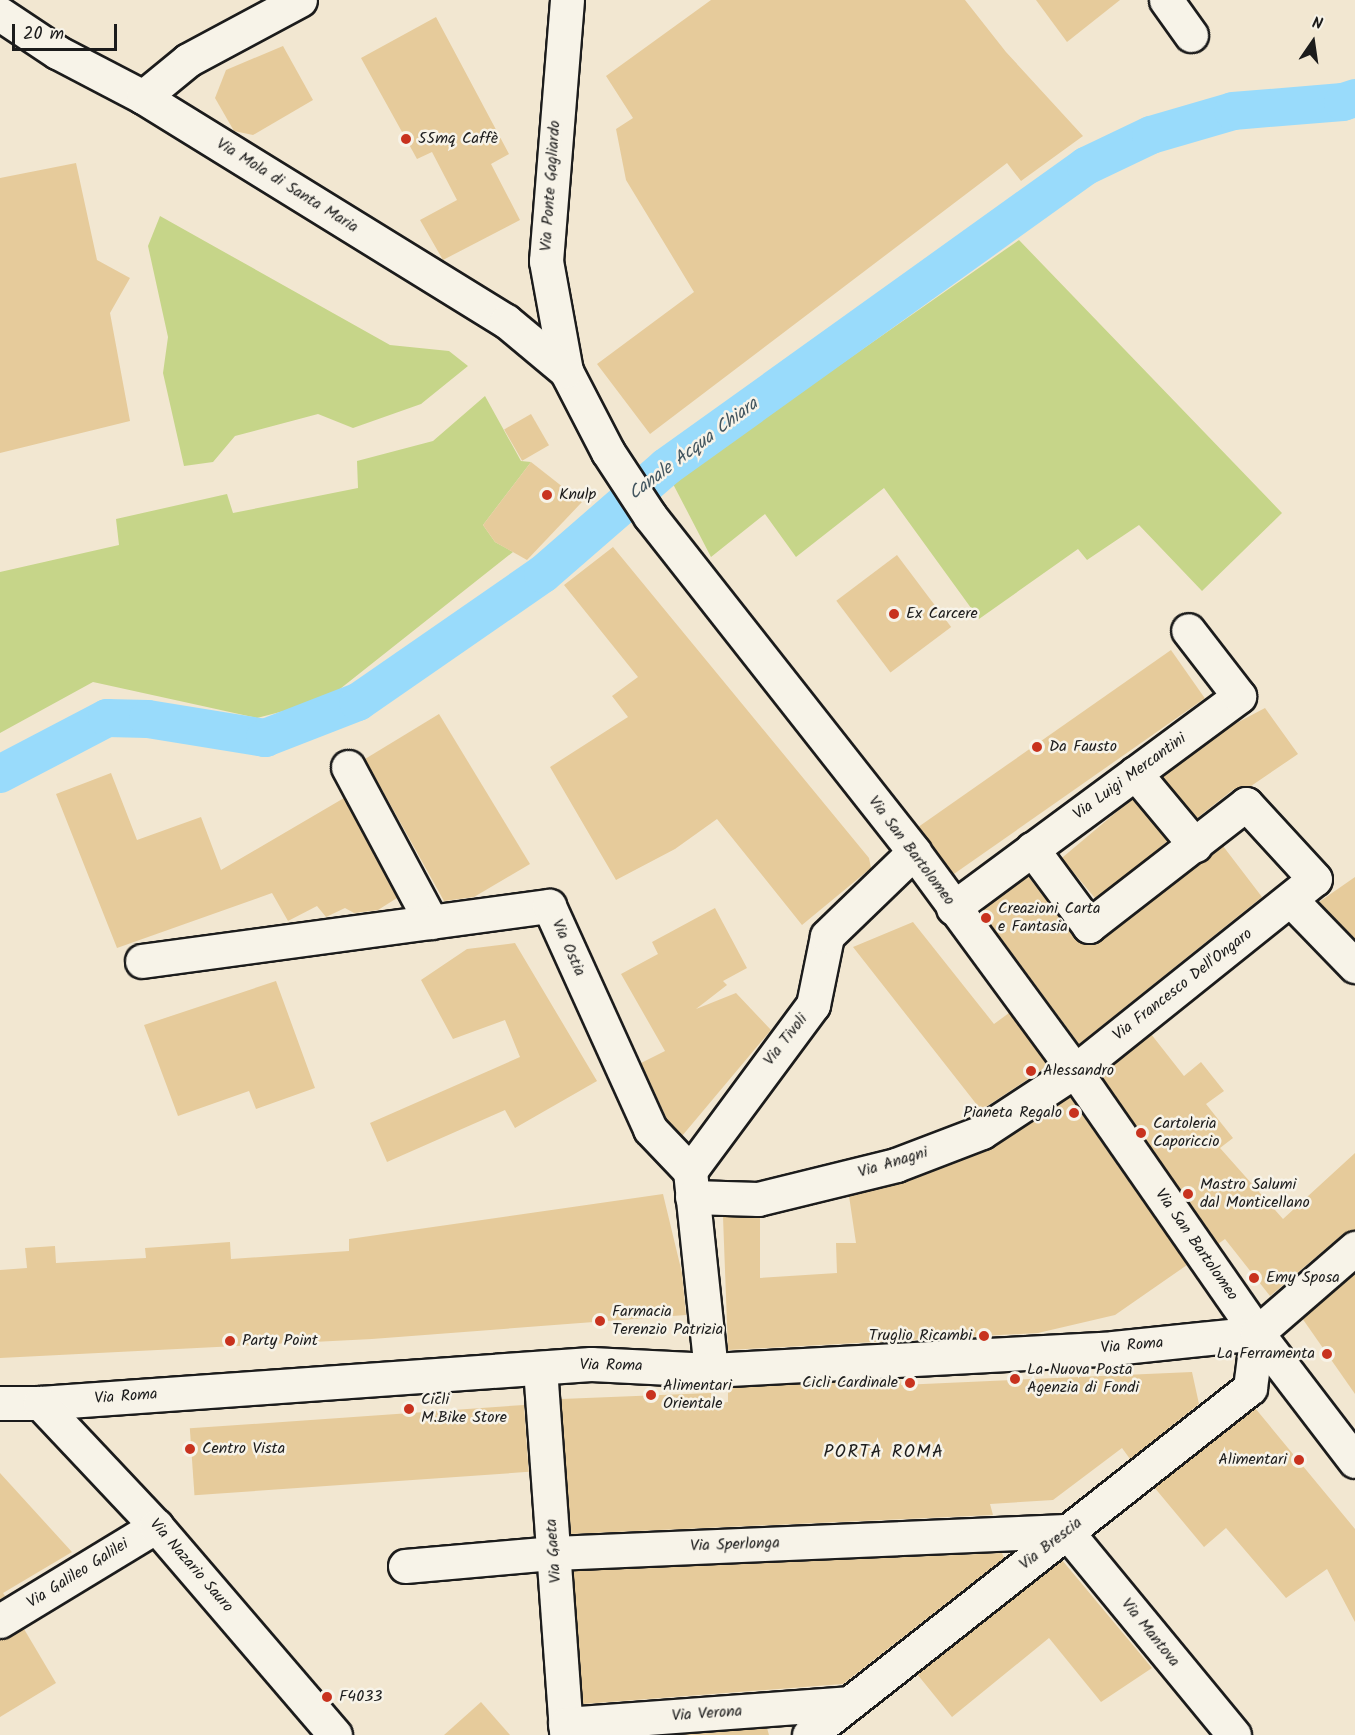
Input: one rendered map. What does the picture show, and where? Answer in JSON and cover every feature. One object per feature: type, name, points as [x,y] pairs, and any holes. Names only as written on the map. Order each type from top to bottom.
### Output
[{"type":"street","points":[[143,97],[188,60],[300,0]]},
{"type":"street","points":[[1166,0],[1191,35]]},
{"type":"street","name":"Via Ponte Gagliardo","points":[[558,4],[546,261],[567,371]]},
{"type":"street","name":"Via Mola di Santa Maria","points":[[0,14],[57,52],[143,97],[506,321],[567,371]]},
{"type":"street","name":"Via San Bartolomeo","points":[[567,371],[608,452],[650,516],[914,852],[1075,1071],[1257,1333],[1355,1461]]},
{"type":"street","name":"Via Luigi Mercantini","points":[[953,908],[1239,696],[1188,630]]},
{"type":"street","points":[[348,767],[430,922]]},
{"type":"street","points":[[1032,849],[1089,926],[1195,845],[1135,773]]},
{"type":"street","name":"Via Francesco Dell'Ongaro","points":[[1075,1071],[1292,900],[1315,879],[1246,804],[1195,845]]},
{"type":"street","name":"Via Tivoli","points":[[691,1184],[813,1005],[827,936],[914,852]]},
{"type":"street","points":[[1292,900],[1355,966]]},
{"type":"street","name":"Via Ostia","points":[[142,961],[549,906],[650,1130],[691,1184]]},
{"type":"street","name":"Via Anagni","points":[[691,1184],[758,1199],[896,1166],[982,1132],[1075,1071]]},
{"type":"street","points":[[691,1184],[711,1370]]},
{"type":"street","points":[[1257,1333],[1355,1248]]},
{"type":"street","name":"Via Roma","points":[[0,1404],[591,1364],[711,1370],[1113,1348],[1257,1333]]},
{"type":"street","name":"Via Brescia","points":[[809,1735],[1250,1388],[1257,1333]]},
{"type":"street","name":"Via Gaeta","points":[[540,1368],[565,1730]]},
{"type":"street","name":"Via Nazario Sauro","points":[[40,1403],[156,1526],[335,1735]]},
{"type":"street","name":"Via Galileo Galilei","points":[[0,1622],[156,1526]]},
{"type":"street","name":"Via Sperlonga","points":[[405,1566],[554,1553],[1066,1531]]},
{"type":"street","name":"Via Mantova","points":[[1066,1531],[1234,1735]]},
{"type":"street","name":"Via Verona","points":[[565,1730],[848,1703]]},
{"type":"green space","points":[[160,216],[390,345],[449,351],[468,366],[421,404],[353,428],[318,414],[235,436],[213,462],[184,466],[163,373],[168,337],[148,246]]},
{"type":"green space","points":[[1019,240],[1282,513],[1202,591],[1139,525],[1087,560],[1078,549],[979,619],[884,488],[796,557],[765,514],[711,557],[672,482]]},
{"type":"green space","points":[[485,396],[521,461],[531,462],[483,525],[495,542],[513,552],[326,700],[257,718],[93,682],[0,733],[0,572],[119,545],[116,519],[227,494],[233,513],[358,488],[357,461],[433,441]]},
{"type":"building","points":[[711,0],[965,0],[1006,52],[1083,136],[1021,181],[1007,163],[650,434],[597,364],[694,292],[626,180],[616,129],[633,118],[606,76]]},
{"type":"building","points":[[1036,0],[1120,0],[1067,42]]},
{"type":"building","points":[[436,17],[509,154],[491,164],[520,220],[443,260],[420,220],[457,200],[432,152],[417,159],[361,58]]},
{"type":"building","points":[[283,46],[313,100],[253,135],[234,131],[215,98],[226,70]]},
{"type":"building","points":[[76,163],[97,260],[130,278],[110,313],[130,421],[0,453],[0,178]]},
{"type":"building","points":[[531,414],[549,445],[522,461],[504,430]]},
{"type":"building","points":[[531,462],[582,502],[527,560],[495,542],[483,525]]},
{"type":"building","points":[[613,547],[869,858],[871,868],[802,925],[717,819],[675,849],[616,880],[550,767],[628,717],[612,696],[638,677],[564,585]]},
{"type":"building","name":"Ex Carcere","points":[[897,555],[951,627],[890,673],[836,601]]},
{"type":"building","points":[[1171,650],[1205,698],[952,876],[918,827]]},
{"type":"building","points":[[1265,708],[1298,754],[1251,786],[1234,789],[1197,818],[1162,776],[1227,728]]},
{"type":"building","points":[[439,714],[530,864],[474,897],[444,901],[365,759]]},
{"type":"building","points":[[111,773],[137,840],[201,817],[221,870],[344,798],[397,898],[378,910],[354,913],[345,908],[326,917],[317,906],[288,921],[272,893],[117,948],[56,794]]},
{"type":"building","points":[[1132,799],[1167,841],[1097,900],[1062,858]]},
{"type":"building","points":[[1223,846],[1262,897],[1079,1044],[981,911],[1028,876],[1074,937],[1092,944]]},
{"type":"building","points":[[1355,877],[1355,939],[1319,902]]},
{"type":"building","points":[[715,908],[747,968],[723,981],[727,985],[696,1009],[736,993],[771,1030],[682,1136],[668,1121],[641,1063],[665,1051],[621,974],[658,954],[652,942]]},
{"type":"building","points":[[913,922],[994,1024],[1009,1013],[1048,1066],[981,1110],[853,947]]},
{"type":"building","points":[[515,943],[597,1081],[515,1128],[505,1110],[387,1162],[370,1123],[520,1057],[505,1020],[453,1039],[421,980],[467,949]]},
{"type":"building","points":[[276,981],[315,1088],[256,1109],[249,1091],[178,1116],[144,1025]]},
{"type":"building","points":[[1151,1034],[1184,1076],[1201,1062],[1224,1091],[1206,1104],[1233,1138],[1220,1148],[1283,1219],[1355,1153],[1355,1230],[1343,1234],[1270,1296],[1225,1239],[1218,1244],[1100,1075]]},
{"type":"building","points":[[1070,1097],[1187,1265],[1115,1315],[1038,1333],[728,1350],[723,1217],[760,1217],[760,1278],[837,1273],[836,1243],[856,1243],[849,1196],[903,1183],[989,1150]]},
{"type":"building","points":[[663,1194],[682,1273],[686,1315],[372,1339],[0,1358],[0,1270],[27,1268],[25,1248],[55,1246],[56,1263],[146,1258],[145,1248],[230,1242],[231,1259],[349,1251],[349,1239]]},
{"type":"building","points":[[1355,1273],[1355,1394],[1302,1318]]},
{"type":"building","points":[[1192,1372],[1199,1404],[1130,1459],[1122,1448],[1053,1500],[990,1504],[993,1515],[571,1534],[561,1399],[711,1393],[714,1404],[728,1402],[728,1388],[900,1378],[901,1385]]},
{"type":"building","points":[[524,1405],[529,1472],[194,1495],[190,1428]]},
{"type":"building","points":[[1255,1408],[1355,1529],[1355,1622],[1327,1569],[1286,1598],[1226,1528],[1204,1547],[1154,1487]]},
{"type":"building","points":[[0,1473],[72,1552],[3,1593],[5,1596],[0,1599]]},
{"type":"building","points":[[1002,1553],[1004,1558],[843,1684],[583,1704],[573,1571]]},
{"type":"building","points":[[1062,1560],[1152,1668],[1101,1702],[1049,1638],[952,1717],[917,1674]]},
{"type":"building","points":[[24,1629],[56,1683],[0,1717],[0,1640]]},
{"type":"building","points":[[481,1702],[510,1735],[444,1735]]},
{"type":"building","points":[[767,1728],[769,1735],[670,1735]]},
{"type":"waterway","name":"Canale Acqua Chiara","points":[[0,774],[107,718],[148,719],[265,738],[358,702],[543,574],[666,467],[1086,166],[1151,135],[1233,111],[1343,102],[1355,98]]},
{"type":"place","name":"55mq Caffè","points":[[406,139]]},
{"type":"place","name":"Knulp","points":[[547,495]]},
{"type":"place","name":"Ex Carcere","points":[[894,614]]},
{"type":"place","name":"Da Fausto","points":[[1037,747]]},
{"type":"place","name":"Creazioni Carta e Fantasia","points":[[986,918]]},
{"type":"place","name":"Alessandro","points":[[1031,1071]]},
{"type":"place","name":"Pianeta Regalo","points":[[1074,1113]]},
{"type":"place","name":"Cartoleria Caporiccio","points":[[1141,1133]]},
{"type":"place","name":"Mastro Salumi dal Monticellano","points":[[1188,1194]]},
{"type":"place","name":"Emy Sposa","points":[[1254,1278]]},
{"type":"place","name":"Farmacia Terenzio Patrizia","points":[[600,1321]]},
{"type":"place","name":"Truglio Ricambi","points":[[984,1336]]},
{"type":"place","name":"Party Point","points":[[230,1341]]},
{"type":"place","name":"La Ferramenta","points":[[1327,1354]]},
{"type":"place","name":"La Nuova Posta Agenzia di Fondi","points":[[1015,1379]]},
{"type":"place","name":"Cicli Cardinale","points":[[910,1383]]},
{"type":"place","name":"Alimentari Orientale","points":[[651,1395]]},
{"type":"place","name":"Cicli M.Bike Store","points":[[409,1409]]},
{"type":"place","name":"Centro Vista","points":[[190,1449]]},
{"type":"place","name":"Alimentari","points":[[1299,1460]]},
{"type":"place","name":"F4033","points":[[327,1697]]},
{"type":"district","name":"PORTA ROMA","points":[[884,1453]]}]
